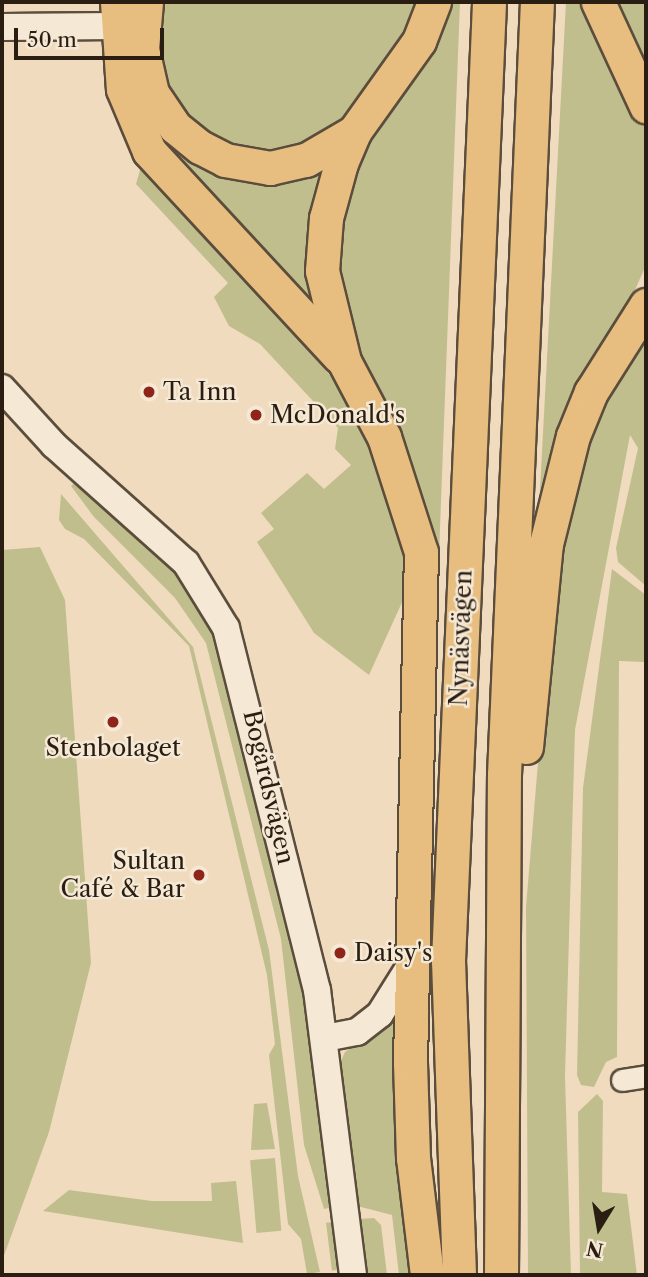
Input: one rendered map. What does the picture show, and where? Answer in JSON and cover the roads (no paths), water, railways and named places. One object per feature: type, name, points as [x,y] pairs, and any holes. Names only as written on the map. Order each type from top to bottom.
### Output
[{"type":"highway","points":[[427,1275],[413,1158],[410,966],[421,552],[384,437],[344,361],[326,300],[323,246],[354,132],[419,41],[433,2]]},
{"type":"highway","name":"Nynäsvägen","points":[[459,1275],[452,1177],[448,961],[489,2]]},
{"type":"highway","name":"Nynäsvägen","points":[[501,1275],[500,1036],[537,2]]},
{"type":"highway","points":[[598,2],[644,97]]},
{"type":"highway","points":[[131,14],[145,68],[164,112],[200,147],[225,160],[270,168],[288,164],[354,132]]},
{"type":"highway","points":[[131,14],[123,89],[149,151],[344,361]]},
{"type":"highway","points":[[500,1036],[546,544],[573,436],[645,303]]},
{"type":"highway","points":[[410,966],[452,1177]]},
{"type":"street","points":[[2,27],[131,14]]},
{"type":"street","name":"Bogårdsvägen","points":[[2,388],[54,445],[186,564],[226,628],[266,770],[325,1038],[353,1275]]},
{"type":"street","points":[[325,1038],[357,1032],[380,1013],[410,966]]},
{"type":"street","points":[[622,1080],[646,1076]]},
{"type":"place","name":"Ta Inn","points":[[149,392]]},
{"type":"place","name":"McDonald's","points":[[256,415]]},
{"type":"place","name":"Stenbolaget","points":[[113,722]]},
{"type":"place","name":"Sultan Café & Bar","points":[[199,875]]},
{"type":"place","name":"Daisy's","points":[[340,953]]}]
